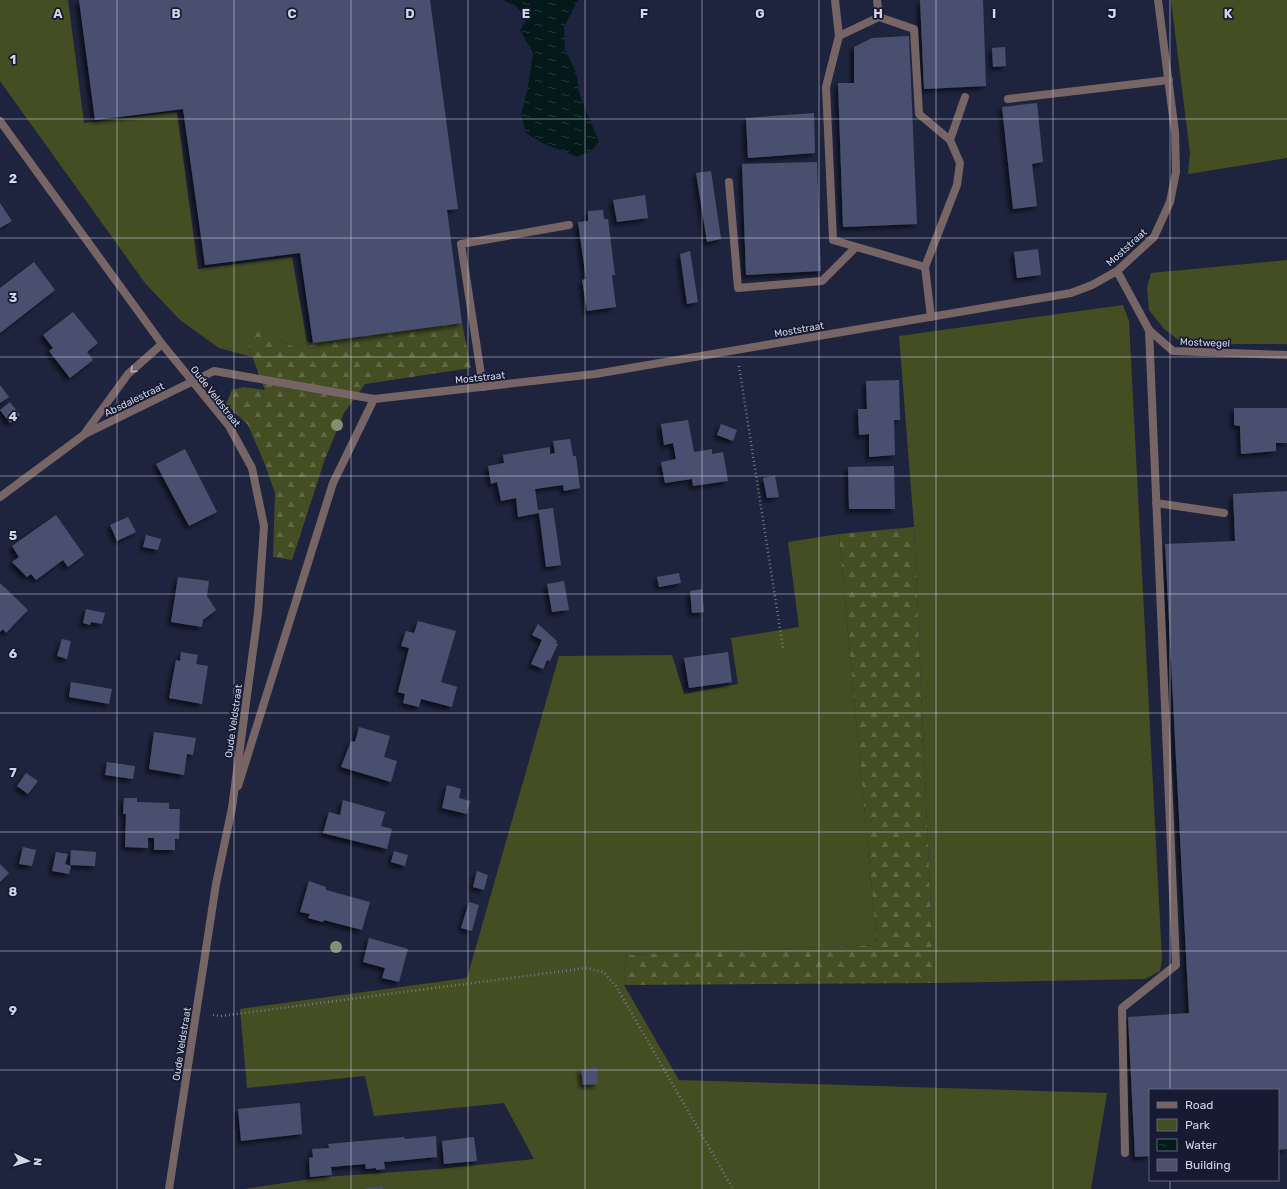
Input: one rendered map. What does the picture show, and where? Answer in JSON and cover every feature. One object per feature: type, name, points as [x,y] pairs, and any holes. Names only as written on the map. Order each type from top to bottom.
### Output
[{"type":"street","points":[[835,0],[840,36],[826,87],[833,240],[925,266]]},
{"type":"street","points":[[877,0],[879,17]]},
{"type":"street","name":"Moststraat","points":[[193,382],[214,371],[374,399],[595,374],[1070,293],[1092,286],[1118,271],[1154,237],[1170,202],[1176,172],[1175,132],[1158,0]]},
{"type":"street","points":[[840,36],[879,17],[914,29],[919,114],[950,140],[960,163],[957,185],[925,266],[931,317]]},
{"type":"street","points":[[1008,99],[1169,80]]},
{"type":"street","points":[[950,140],[965,97]]},
{"type":"street","name":"Oude Veldstraat","points":[[0,121],[162,344],[229,426],[252,468],[264,526],[258,614],[232,808],[216,884],[169,1189]]},
{"type":"street","points":[[729,182],[738,288],[822,282],[856,247]]},
{"type":"street","points":[[484,387],[461,244],[569,225]]},
{"type":"street","name":"Mostwegel","points":[[1118,271],[1149,330],[1173,351],[1287,355]]},
{"type":"street","points":[[1125,1153],[1122,1008],[1176,965],[1149,330]]},
{"type":"street","name":"Absdalestraat","points":[[85,434],[128,374],[162,344]]},
{"type":"street","name":"Absdalestraat","points":[[0,497],[85,434],[193,382]]},
{"type":"street","name":"Oude Veldstraat","points":[[232,808],[334,483],[374,399]]},
{"type":"street","points":[[1156,503],[1224,513]]},
{"type":"path","points":[[737,350],[783,648]]},
{"type":"path","points":[[196,1014],[221,1016],[587,968],[603,972],[616,986],[733,1189]]},
{"type":"green space","points":[[0,0],[68,0],[84,123],[177,112],[198,269],[292,257],[307,342],[297,348],[281,341],[263,330],[249,348],[252,357],[219,348],[180,320],[145,283],[0,81]]},
{"type":"green space","points":[[1171,0],[1287,0],[1287,158],[1188,174],[1190,153]]},
{"type":"green space","points":[[1287,260],[1287,344],[1184,344],[1164,329],[1149,310],[1147,288],[1151,273]]},
{"type":"green space","points":[[1123,305],[1129,321],[1162,960],[1160,971],[1145,979],[934,983],[914,527],[899,336]]},
{"type":"green space","points":[[462,323],[471,368],[365,384],[344,413],[325,459],[292,560],[273,557],[275,493],[264,462],[248,425],[226,404],[232,390],[244,387],[265,390],[249,348],[249,334],[263,330],[281,341],[297,348],[307,342],[313,343]]},
{"type":"green space","points":[[914,527],[934,983],[624,985],[627,955],[877,945],[839,534]]},
{"type":"green space","points":[[839,534],[877,945],[627,955],[624,985],[679,1080],[1107,1093],[1091,1189],[244,1189],[324,1177],[439,1169],[534,1159],[504,1103],[374,1116],[365,1076],[247,1088],[240,1009],[467,978],[559,656],[672,655],[684,694],[738,684],[731,638],[799,627],[788,542]]},
{"type":"water","points":[[504,0],[578,0],[564,27],[565,50],[576,72],[580,96],[599,142],[591,151],[577,157],[542,143],[526,133],[521,115],[528,87],[533,53],[520,30],[527,19],[515,5]]},
{"type":"building","points":[[79,0],[430,0],[458,209],[447,210],[462,323],[313,343],[300,253],[205,265],[183,109],[95,120]]},
{"type":"building","points":[[920,0],[983,0],[986,86],[924,89]]},
{"type":"building","points":[[909,36],[917,224],[843,227],[838,83],[854,83],[854,47],[872,38]]},
{"type":"building","points":[[1005,47],[1006,66],[993,67],[992,48]]},
{"type":"building","points":[[1037,103],[1043,162],[1032,164],[1037,206],[1013,209],[1002,107]]},
{"type":"building","points":[[814,113],[815,153],[748,158],[746,118]]},
{"type":"building","points":[[817,162],[821,271],[746,275],[742,164]]},
{"type":"building","points":[[711,171],[721,239],[707,242],[696,173]]},
{"type":"building","points":[[645,195],[648,218],[617,222],[613,200]]},
{"type":"building","points":[[0,203],[12,221],[0,228]]},
{"type":"building","points":[[603,210],[604,219],[608,219],[615,275],[612,275],[616,307],[587,311],[582,280],[586,279],[578,222],[588,221],[588,211]]},
{"type":"building","points":[[1038,249],[1041,275],[1017,278],[1014,252]]},
{"type":"building","points":[[690,251],[698,302],[687,304],[680,254]]},
{"type":"building","points":[[34,262],[55,290],[0,333],[0,288]]},
{"type":"building","points":[[73,312],[98,343],[87,352],[93,360],[70,378],[49,351],[53,348],[43,335]]},
{"type":"building","points":[[899,380],[900,420],[894,420],[895,455],[869,457],[869,434],[859,435],[858,409],[867,409],[866,381]]},
{"type":"building","points":[[0,385],[9,397],[0,403]]},
{"type":"building","points":[[10,402],[20,415],[10,423],[0,410]]},
{"type":"building","points":[[1234,408],[1287,408],[1287,443],[1276,443],[1276,451],[1241,454],[1240,426],[1234,425]]},
{"type":"building","points":[[688,420],[694,452],[712,449],[712,454],[723,452],[728,481],[693,486],[692,479],[665,483],[661,462],[676,459],[673,443],[664,445],[661,424]]},
{"type":"building","points":[[721,424],[737,430],[733,441],[717,435]]},
{"type":"building","points":[[570,439],[573,456],[576,456],[580,488],[564,491],[563,485],[535,489],[538,510],[553,508],[561,565],[546,567],[539,513],[518,517],[516,498],[501,501],[497,482],[491,484],[488,466],[504,463],[503,455],[550,447],[550,454],[555,453],[553,441]]},
{"type":"building","points":[[185,449],[217,512],[189,526],[156,464]]},
{"type":"building","points":[[894,466],[895,509],[849,509],[848,467]]},
{"type":"building","points":[[775,476],[779,497],[767,498],[763,478]]},
{"type":"building","points":[[1287,491],[1287,1149],[1279,1150],[1279,1089],[1149,1089],[1149,1156],[1135,1157],[1128,1017],[1189,1013],[1165,544],[1235,541],[1233,494]]},
{"type":"building","points":[[56,515],[84,555],[68,567],[63,560],[36,580],[31,574],[27,577],[12,562],[19,557],[12,546]]},
{"type":"building","points":[[128,517],[136,532],[117,541],[110,525]]},
{"type":"building","points":[[146,535],[161,539],[158,550],[143,547]]},
{"type":"building","points":[[679,573],[681,583],[659,587],[657,577]]},
{"type":"building","points":[[178,577],[209,581],[207,596],[216,610],[203,620],[202,627],[171,622]]},
{"type":"building","points":[[564,581],[569,610],[552,612],[547,584]]},
{"type":"building","points":[[0,583],[28,610],[6,633],[3,629],[0,632]]},
{"type":"building","points":[[702,589],[704,612],[692,613],[690,591]]},
{"type":"building","points":[[86,609],[105,613],[102,624],[91,622],[90,625],[83,623]]},
{"type":"building","points":[[418,621],[456,631],[441,682],[457,687],[452,707],[421,699],[419,707],[403,703],[405,694],[398,692],[409,648],[401,646],[406,631],[414,633]]},
{"type":"building","points":[[538,624],[557,641],[556,644],[558,644],[550,661],[547,660],[543,669],[531,664],[542,640],[532,635]]},
{"type":"building","points":[[62,639],[71,641],[67,659],[57,656]]},
{"type":"building","points":[[181,652],[198,655],[196,664],[208,666],[202,704],[169,698],[176,660],[180,661]]},
{"type":"building","points":[[728,652],[732,682],[689,688],[684,658]]},
{"type":"building","points":[[71,682],[112,689],[109,704],[69,697]]},
{"type":"building","points":[[359,727],[390,736],[384,757],[397,761],[391,782],[341,767],[351,741],[355,742]]},
{"type":"building","points":[[154,732],[196,738],[193,755],[187,754],[184,775],[149,769]]},
{"type":"building","points":[[107,762],[135,766],[133,779],[105,775]]},
{"type":"building","points":[[26,773],[38,781],[28,794],[17,786]]},
{"type":"building","points":[[447,785],[461,789],[459,798],[470,801],[467,814],[442,808]]},
{"type":"building","points":[[124,798],[137,798],[137,802],[169,803],[169,809],[180,809],[179,839],[175,839],[175,850],[154,850],[154,838],[148,838],[148,848],[125,847],[126,814],[123,814]]},
{"type":"building","points":[[343,800],[385,812],[381,826],[392,829],[387,849],[323,833],[329,812],[340,815]]},
{"type":"building","points":[[23,847],[36,850],[32,866],[19,864]]},
{"type":"building","points":[[71,850],[96,852],[95,866],[70,865]]},
{"type":"building","points":[[394,851],[408,855],[405,866],[391,862]]},
{"type":"building","points":[[56,852],[68,854],[65,864],[71,866],[69,874],[52,871]]},
{"type":"building","points":[[0,864],[9,873],[0,882]]},
{"type":"building","points":[[477,871],[488,875],[484,890],[473,887]]},
{"type":"building","points":[[309,881],[326,887],[326,890],[370,902],[362,930],[324,920],[323,922],[308,918],[310,914],[300,912]]},
{"type":"building","points":[[469,902],[479,905],[472,931],[461,928]]},
{"type":"building","points":[[369,938],[408,949],[399,982],[382,978],[385,968],[363,962]]},
{"type":"building","points":[[597,1068],[598,1084],[583,1085],[581,1069]]},
{"type":"building","points":[[300,1103],[302,1134],[241,1141],[238,1109]]},
{"type":"building","points":[[436,1136],[437,1157],[384,1162],[385,1169],[376,1170],[376,1168],[366,1169],[365,1164],[331,1167],[332,1175],[310,1177],[309,1158],[313,1157],[312,1149],[329,1148],[328,1144],[404,1137],[405,1139]]},
{"type":"building","points":[[474,1137],[477,1161],[444,1164],[442,1141]]},
{"type":"building","points":[[383,1186],[383,1189],[365,1189],[365,1188]]}]
